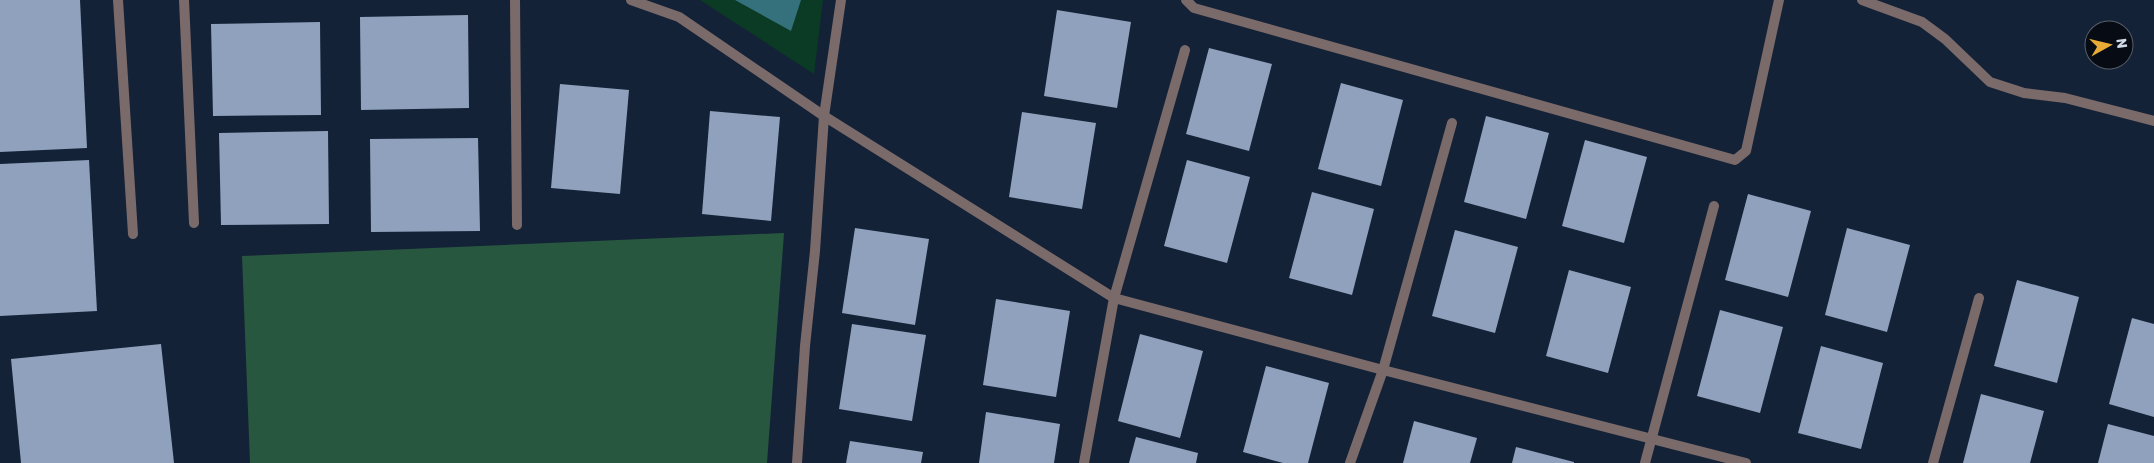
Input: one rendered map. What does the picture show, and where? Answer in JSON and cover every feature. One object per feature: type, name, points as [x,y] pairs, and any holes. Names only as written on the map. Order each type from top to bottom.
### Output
[{"type":"street","points":[[118,0],[133,234]]},
{"type":"street","points":[[184,0],[194,224]]},
{"type":"street","points":[[515,0],[517,225]]},
{"type":"street","points":[[631,0],[678,17],[824,116],[1114,298],[1651,440],[1746,463]]},
{"type":"street","points":[[797,463],[824,116],[841,0]]},
{"type":"street","points":[[1186,0],[1194,8],[1735,160],[1746,151],[1779,0]]},
{"type":"street","points":[[1862,0],[1922,22],[1945,39],[1990,82],[2024,93],[2065,98],[2154,121]]},
{"type":"street","points":[[1084,463],[1114,298],[1185,50]]},
{"type":"street","points":[[1350,463],[1383,370],[1452,123]]},
{"type":"street","points":[[1645,463],[1714,206]]},
{"type":"street","points":[[1933,463],[1979,298]]},
{"type":"shaded area","points":[[700,0],[823,0],[814,74]]},
{"type":"shaded area","points":[[735,0],[801,0],[791,31]]},
{"type":"shaded area","points":[[784,233],[767,463],[250,463],[242,256]]},
{"type":"building","points":[[0,0],[80,0],[87,148],[0,152]]},
{"type":"building","points":[[1057,10],[1131,22],[1117,108],[1044,96]]},
{"type":"building","points":[[468,15],[469,108],[361,110],[360,17]]},
{"type":"building","points":[[320,22],[321,115],[213,116],[211,24]]},
{"type":"building","points":[[1209,48],[1272,64],[1249,151],[1186,134]]},
{"type":"building","points":[[1341,83],[1403,100],[1381,186],[1318,169]]},
{"type":"building","points":[[560,84],[629,90],[620,194],[551,188]]},
{"type":"building","points":[[710,111],[780,117],[771,221],[702,214]]},
{"type":"building","points":[[1022,112],[1096,123],[1082,209],[1009,197]]},
{"type":"building","points":[[1486,116],[1549,133],[1526,219],[1464,202]]},
{"type":"building","points":[[328,131],[329,224],[221,225],[219,133]]},
{"type":"building","points":[[478,138],[480,231],[371,232],[370,139]]},
{"type":"building","points":[[1585,140],[1647,157],[1624,243],[1562,226]]},
{"type":"building","points":[[89,160],[97,311],[0,316],[0,164]]},
{"type":"building","points":[[1187,160],[1250,177],[1227,263],[1164,246]]},
{"type":"building","points":[[1312,192],[1374,209],[1352,295],[1289,278]]},
{"type":"building","points":[[1748,194],[1811,211],[1788,297],[1725,280]]},
{"type":"building","points":[[855,228],[929,239],[915,325],[842,313]]},
{"type":"building","points":[[1847,228],[1910,245],[1887,332],[1825,315]]},
{"type":"building","points":[[1455,230],[1518,247],[1495,333],[1432,316]]},
{"type":"building","points":[[1569,270],[1631,287],[1608,373],[1546,356]]},
{"type":"building","points":[[2017,280],[2079,297],[2057,383],[1994,366]]},
{"type":"building","points":[[996,299],[1070,311],[1056,397],[983,385]]},
{"type":"building","points":[[1720,310],[1783,327],[1760,413],[1697,396]]},
{"type":"building","points":[[2132,318],[2154,324],[2154,417],[2109,404]]},
{"type":"building","points":[[852,324],[926,335],[912,421],[839,409]]},
{"type":"building","points":[[1140,334],[1203,351],[1180,438],[1118,421]]},
{"type":"building","points":[[161,344],[174,463],[21,463],[11,359]]},
{"type":"building","points":[[1821,346],[1883,363],[1861,449],[1798,433]]},
{"type":"building","points":[[1266,366],[1329,383],[1308,463],[1283,463],[1243,452]]},
{"type":"building","points":[[1981,394],[2044,411],[2030,463],[1963,463]]},
{"type":"building","points":[[986,412],[1060,424],[1054,463],[979,463]]},
{"type":"building","points":[[1414,421],[1477,438],[1470,463],[1403,463]]},
{"type":"building","points":[[2108,424],[2154,436],[2154,463],[2098,463]]},
{"type":"building","points":[[1136,437],[1198,453],[1196,463],[1129,463]]},
{"type":"building","points":[[850,441],[923,452],[921,463],[846,463]]},
{"type":"building","points":[[1516,447],[1574,462],[1574,463],[1512,463]]}]
